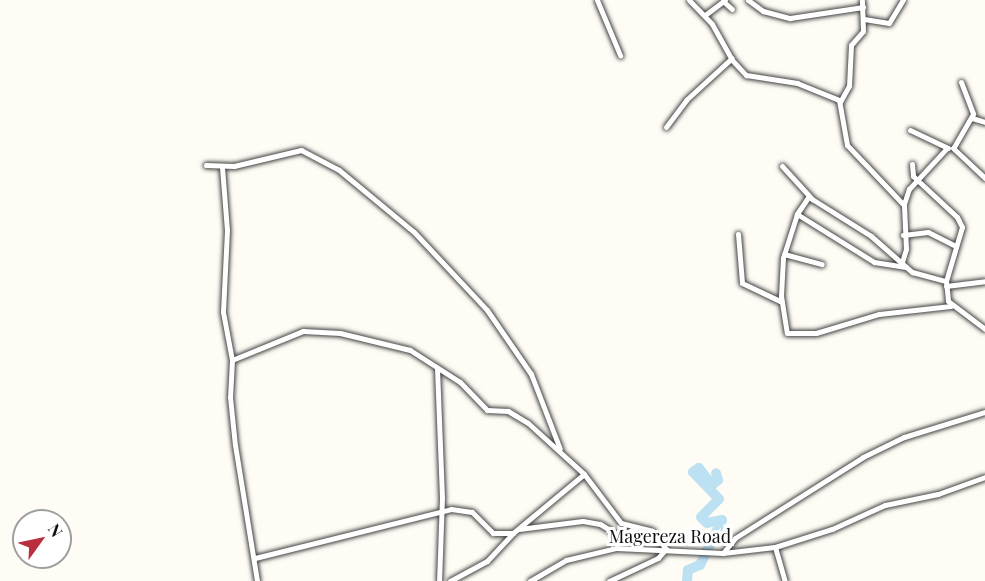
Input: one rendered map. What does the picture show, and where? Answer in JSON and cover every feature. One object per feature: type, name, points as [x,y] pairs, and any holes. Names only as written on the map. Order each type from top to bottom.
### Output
[{"type":"street","points":[[597,0],[620,55]]},
{"type":"street","points":[[689,0],[705,15],[732,58],[750,76],[798,83],[840,102]]},
{"type":"street","points":[[748,0],[763,11],[790,18],[863,7]]},
{"type":"street","points":[[862,0],[863,31],[851,45],[849,86],[840,102],[847,145],[904,204]]},
{"type":"street","points":[[864,19],[889,23],[903,0]]},
{"type":"street","points":[[705,15],[724,1],[732,9]]},
{"type":"street","points":[[666,127],[686,100],[732,58]]},
{"type":"street","points":[[961,82],[972,118]]},
{"type":"street","points":[[972,118],[985,122]]},
{"type":"street","points":[[902,262],[906,249],[903,235],[906,193],[950,148],[972,118]]},
{"type":"street","points":[[910,130],[950,148],[985,178]]},
{"type":"street","points":[[206,165],[222,167],[308,151],[339,170],[414,232],[487,310],[531,374],[561,450]]},
{"type":"street","points":[[782,165],[809,196],[907,267]]},
{"type":"street","points":[[912,165],[910,171],[917,180],[957,217],[962,227],[946,284],[951,306]]},
{"type":"street","points":[[222,167],[226,223],[223,312],[232,360],[231,408],[257,581]]},
{"type":"street","points":[[809,196],[797,214],[784,254],[782,302],[790,335],[816,333],[879,314],[951,306],[985,329]]},
{"type":"street","points":[[797,214],[874,262],[907,267],[946,284],[985,281]]},
{"type":"street","points":[[903,235],[928,232],[956,246]]},
{"type":"street","points":[[738,234],[742,284],[782,302]]},
{"type":"street","points":[[784,254],[822,264]]},
{"type":"street","points":[[232,360],[303,331],[321,331],[403,348],[460,382],[484,408],[512,412],[561,450],[584,474],[617,520],[634,529],[652,531],[666,549],[662,556],[609,581]]},
{"type":"street","points":[[437,368],[442,511],[439,581]]},
{"type":"street","points":[[723,553],[735,538],[863,457],[904,437],[985,412]]},
{"type":"street","points":[[450,581],[487,561],[515,532],[584,474]]},
{"type":"street","name":"Magereza Road","points":[[530,581],[576,556],[616,548],[723,553],[775,547],[832,529],[885,505],[938,494],[985,477]]},
{"type":"street","points":[[255,558],[442,511],[468,510],[493,533],[515,532],[583,521],[600,524],[617,535],[634,529]]},
{"type":"street","points":[[775,547],[785,581]]},
{"type":"waterway","points":[[687,581],[688,570],[700,565],[722,520],[707,523],[701,517],[719,499],[693,472],[699,468],[712,485],[718,480],[716,473]]}]
